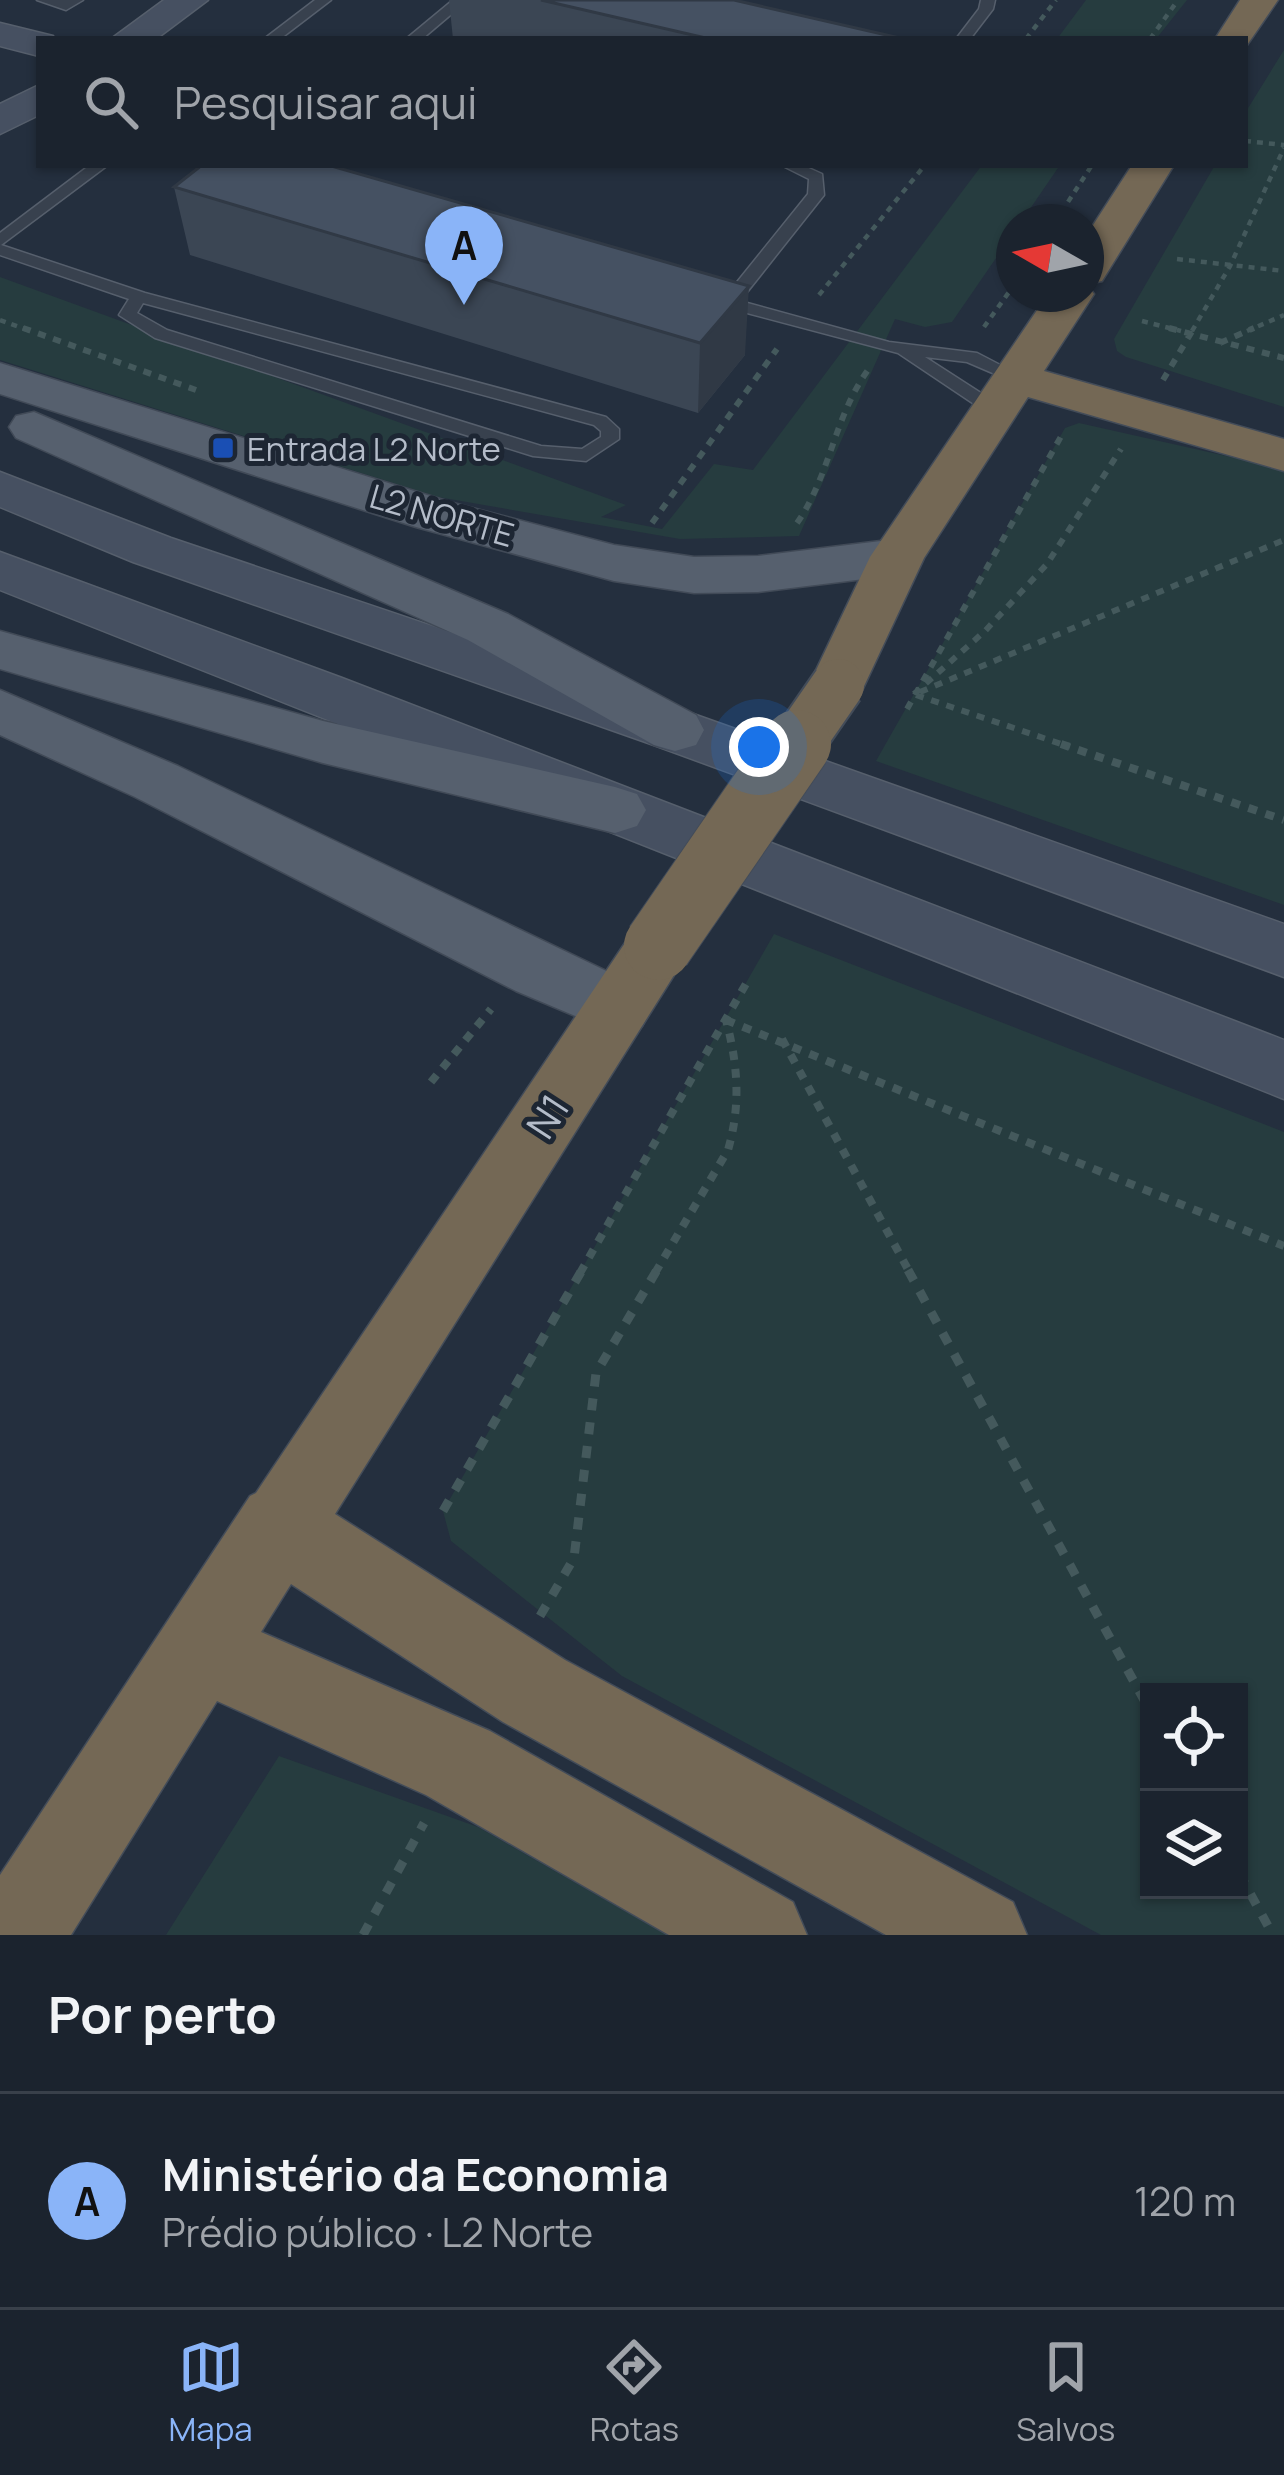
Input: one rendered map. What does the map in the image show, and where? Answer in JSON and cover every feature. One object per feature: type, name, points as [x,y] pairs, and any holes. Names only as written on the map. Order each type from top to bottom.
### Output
[{"type":"highway","points":[[1236,36],[1259,0]]},
{"type":"highway","points":[[1104,243],[1151,168]]},
{"type":"highway","name":"N1","points":[[16,1935],[658,946],[838,685],[897,557],[1059,312]]},
{"type":"highway","points":[[1016,379],[1284,417]]},
{"type":"highway","points":[[1016,379],[1284,455]]},
{"type":"highway","points":[[279,1525],[380,1599],[505,1676],[980,1935]]},
{"type":"highway","points":[[200,1649],[458,1763],[760,1935]]},
{"type":"main road","points":[[134,36],[188,0]]},
{"type":"main road","points":[[0,34],[36,43]]},
{"type":"main road","points":[[0,122],[36,99]]},
{"type":"main road","name":"L2 NORTE","points":[[0,378],[435,514],[628,565],[694,575],[758,574],[897,557]]},
{"type":"main road","points":[[0,412],[488,627],[675,730]]},
{"type":"main road","points":[[0,488],[152,550],[675,730],[1284,951]]},
{"type":"main road","points":[[0,570],[353,701],[615,810],[1284,1070]]},
{"type":"main road","points":[[0,650],[344,748],[615,810]]},
{"type":"main road","points":[[0,711],[120,761],[525,967],[618,1007]]},
{"type":"lane","points":[[44,0],[66,6],[76,0]]},
{"type":"lane","points":[[275,36],[324,0]]},
{"type":"lane","points":[[417,36],[461,0]]},
{"type":"lane","points":[[965,36],[988,0]]},
{"type":"lane","points":[[96,168],[0,246],[38,266],[139,297],[601,421],[610,430],[610,439],[586,455],[540,452],[161,334],[128,315],[139,297]]},
{"type":"lane","points":[[729,303],[817,195],[817,177],[796,168]]},
{"type":"lane","points":[[708,297],[1016,379]]},
{"type":"lane","points":[[896,349],[970,357],[1016,379]]},
{"type":"path","points":[[1027,36],[1056,0]]},
{"type":"path","points":[[1152,36],[1178,0]]},
{"type":"path","points":[[1170,368],[1230,266],[1284,147],[1248,141]]},
{"type":"path","points":[[1275,164],[1284,171]]},
{"type":"path","points":[[628,565],[636,545],[796,322],[923,168]]},
{"type":"path","points":[[1067,204],[1090,168]]},
{"type":"path","points":[[1177,260],[1284,271]]},
{"type":"path","points":[[788,533],[810,507],[851,390],[896,349],[904,330],[976,338],[996,311]]},
{"type":"path","points":[[1220,343],[1284,315]]},
{"type":"path","points":[[1142,321],[1284,358]]},
{"type":"path","points":[[907,709],[1065,428]]},
{"type":"path","points":[[914,694],[986,631],[1047,564],[1130,434]]},
{"type":"path","points":[[914,694],[1284,540]]},
{"type":"path","points":[[914,694],[1284,820]]},
{"type":"path","points":[[443,1511],[747,982]]},
{"type":"path","points":[[726,1020],[1284,1246]]},
{"type":"path","points":[[542,1611],[574,1558],[596,1373],[728,1150],[740,1116],[738,1057],[726,1020]]},
{"type":"path","points":[[782,1039],[1140,1692]]},
{"type":"path","points":[[363,1935],[429,1813]]},
{"type":"path","points":[[1248,1889],[1273,1935]]},
{"type":"green space","points":[[1086,0],[1187,0],[1158,36],[1059,36]]},
{"type":"green space","points":[[1284,50],[1284,407],[1126,357],[1117,351],[1114,339],[1213,168],[1248,168],[1248,108]]},
{"type":"green space","points":[[980,168],[1058,168],[1033,204],[996,204],[996,258],[952,322],[925,327],[895,319],[799,536],[680,539],[438,497],[0,360],[0,277],[626,505],[601,517],[662,529],[714,464],[753,470]]},
{"type":"green space","points":[[1079,423],[1284,469],[1284,905],[876,761],[1065,428]]},
{"type":"green space","points":[[774,934],[1284,1132],[1284,1935],[1101,1935],[622,1676],[451,1541],[443,1511]]},
{"type":"green space","points":[[279,1756],[478,1827],[667,1935],[166,1935]]},
{"type":"building","points":[[541,0],[734,0],[891,36],[697,36]]},
{"type":"building","points":[[198,168],[338,168],[749,286],[700,343],[174,187]]},
{"type":"place","name":"Ministério da Economia","points":[[464,305]]},
{"type":"place","name":"Entrada L2 Norte","points":[[223,448]]}]
